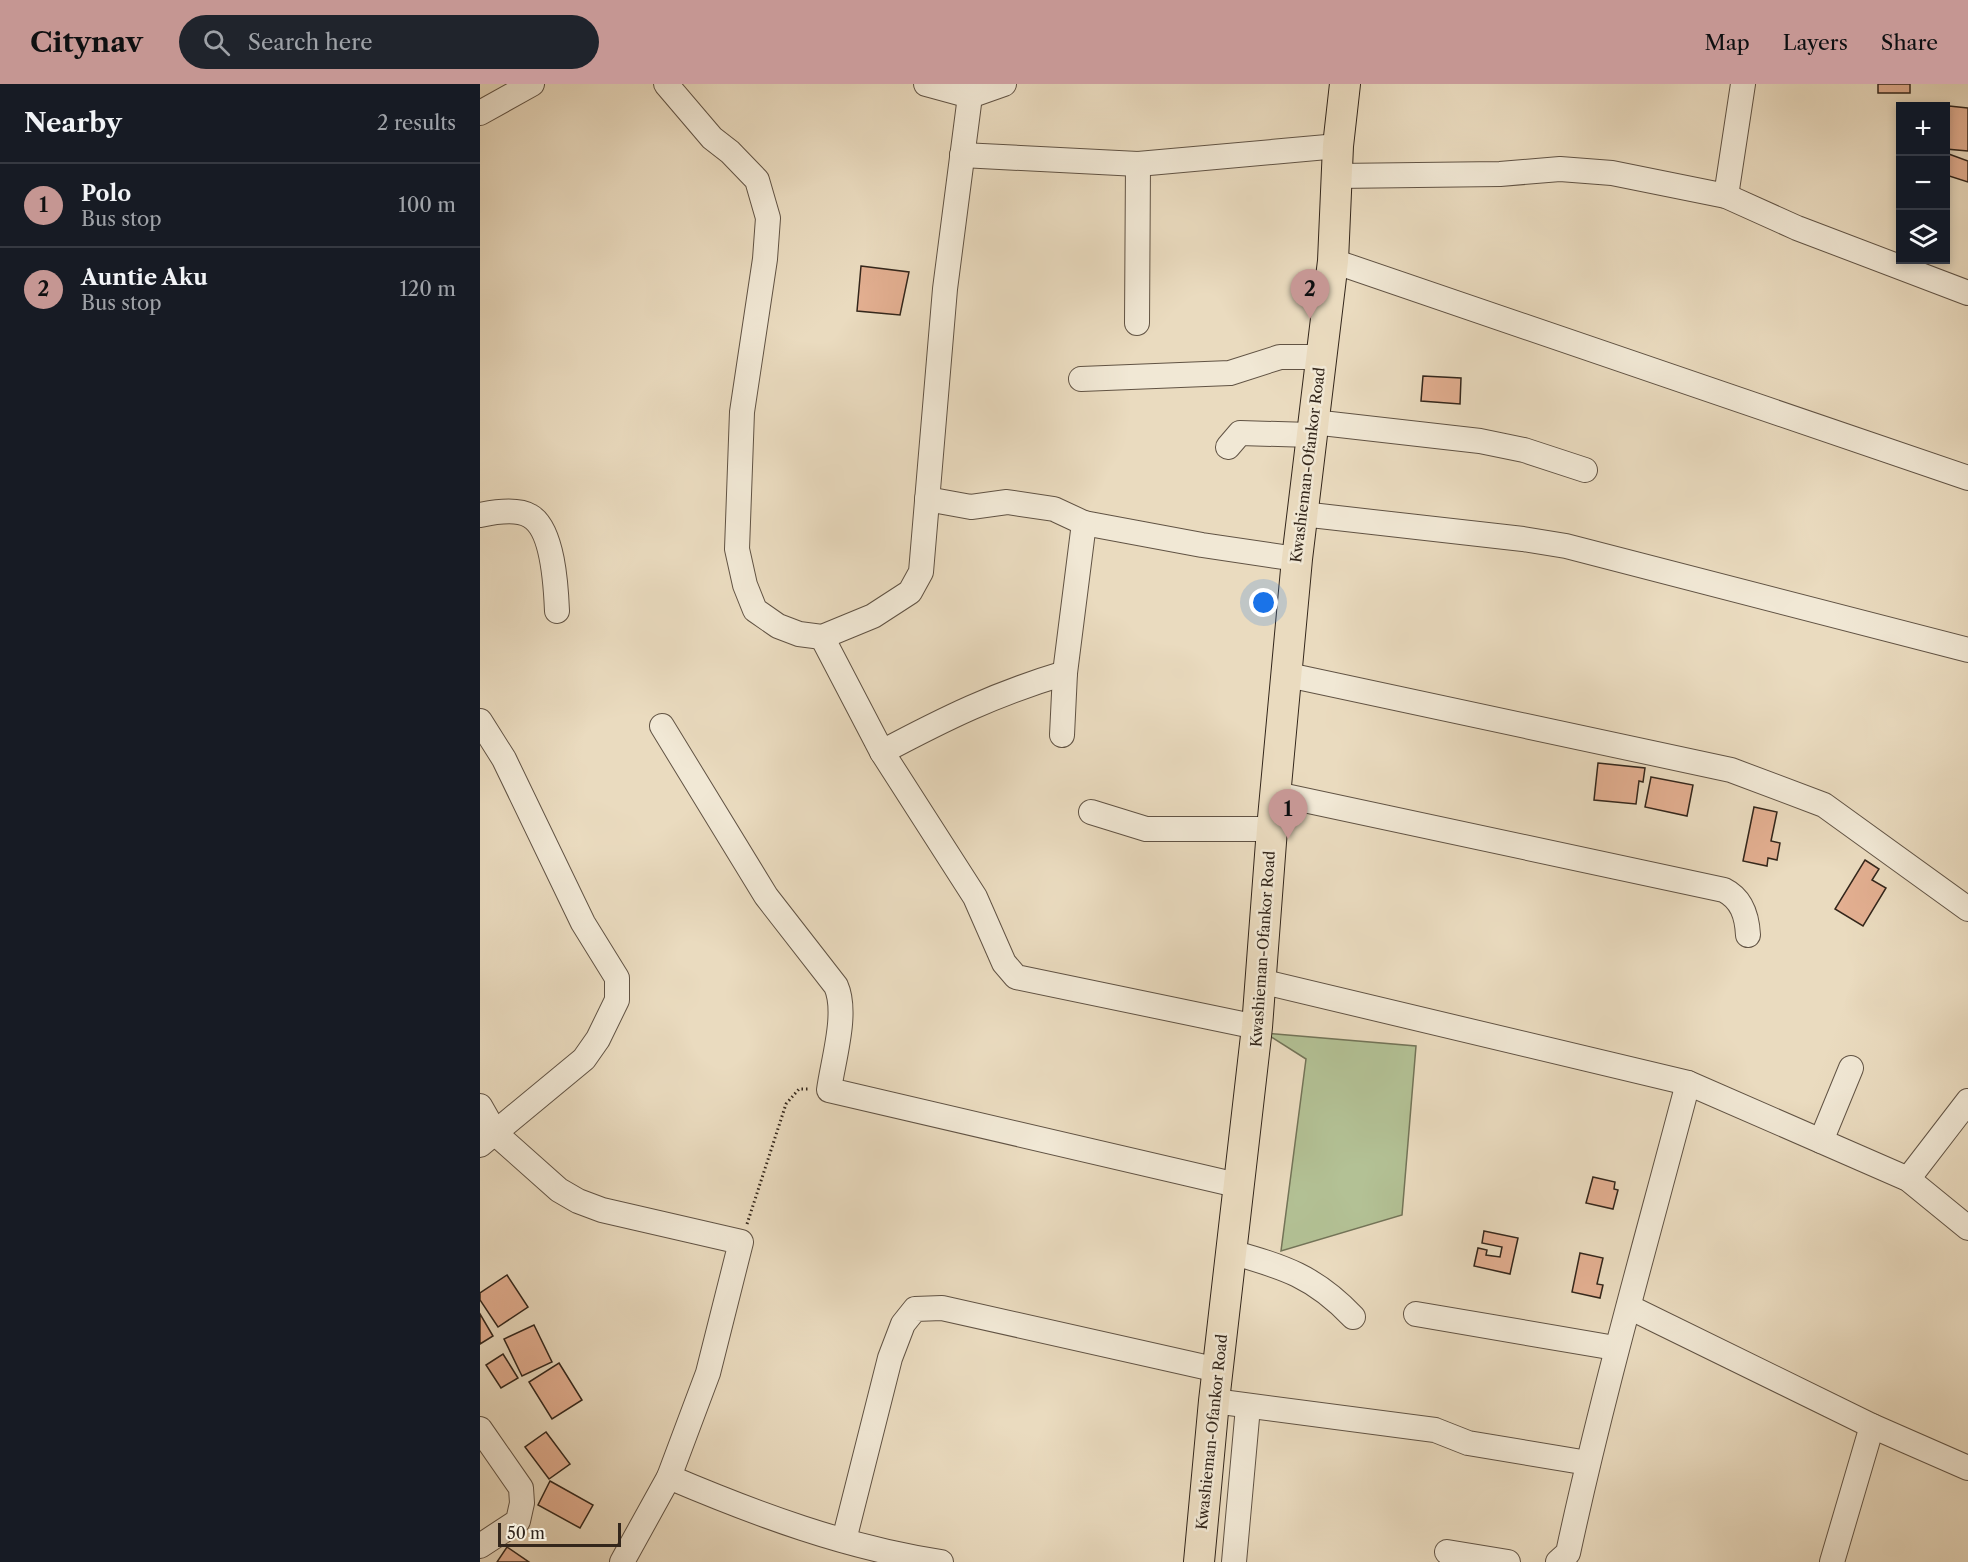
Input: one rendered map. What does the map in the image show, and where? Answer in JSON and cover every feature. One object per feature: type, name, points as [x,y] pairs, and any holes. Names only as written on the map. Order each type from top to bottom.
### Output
[{"type":"main road","name":"Kwashieman-Ofankor Road","points":[[1199,1562],[1214,1401],[1231,1251],[1241,1186],[1257,1027],[1272,829],[1297,559],[1333,261],[1338,146],[1345,84]]},
{"type":"street","points":[[480,113],[532,84]]},
{"type":"street","points":[[666,84],[712,138],[730,152],[757,180],[768,218],[765,259],[742,412],[736,549],[745,585],[755,610],[778,626],[799,634],[822,637],[873,616],[910,592],[921,572],[947,266],[970,96]]},
{"type":"street","points":[[926,84],[970,96],[1004,84]]},
{"type":"street","points":[[1726,196],[1743,84]]},
{"type":"street","points":[[962,155],[1138,164],[1338,146]]},
{"type":"street","points":[[1137,323],[1138,164]]},
{"type":"street","points":[[1336,176],[1500,174],[1560,169],[1612,173],[1726,196],[1797,228],[1968,293]]},
{"type":"street","points":[[1333,261],[1968,478]]},
{"type":"street","points":[[1080,379],[1230,373],[1280,357],[1320,357]]},
{"type":"street","points":[[1228,447],[1240,433],[1312,429],[1480,441],[1524,450],[1585,470]]},
{"type":"street","points":[[927,499],[972,507],[1008,502],[1054,509],[1084,523],[1202,545],[1297,559]]},
{"type":"street","points":[[480,515],[517,512],[528,514],[535,520],[550,551],[556,576],[556,611]]},
{"type":"street","points":[[1302,514],[1566,546],[1968,650]]},
{"type":"street","points":[[1062,735],[1065,673],[1084,523]]},
{"type":"street","points":[[822,637],[882,752],[975,897],[1004,963],[1016,977],[1257,1027]]},
{"type":"street","points":[[882,752],[974,704],[1009,690],[1065,673]]},
{"type":"street","points":[[1288,675],[1731,770],[1824,805],[1968,909]]},
{"type":"street","points":[[480,721],[504,759],[583,923],[617,978],[617,1000],[598,1039],[584,1059],[488,1140]]},
{"type":"street","points":[[662,726],[766,896],[836,987],[841,999],[840,1014],[829,1090],[1241,1186]]},
{"type":"street","points":[[1276,795],[1724,890],[1735,895],[1747,919],[1748,935]]},
{"type":"street","points":[[1091,812],[1146,829],[1272,829]]},
{"type":"street","points":[[1260,981],[1688,1083],[1908,1179],[1968,1228]]},
{"type":"street","points":[[1821,1141],[1851,1068]]},
{"type":"street","points":[[1558,1562],[1568,1553],[1615,1348],[1629,1306],[1688,1083]]},
{"type":"street","points":[[1908,1179],[1968,1101]]},
{"type":"street","points":[[480,1106],[488,1140],[578,1201],[602,1210],[741,1242],[708,1374],[669,1477],[622,1562]]},
{"type":"street","points":[[1231,1251],[1278,1265],[1312,1281],[1330,1293],[1353,1317]]},
{"type":"street","points":[[1629,1306],[1872,1426],[1968,1468]]},
{"type":"street","points":[[844,1540],[890,1358],[903,1324],[915,1309],[942,1308],[1218,1370]]},
{"type":"street","points":[[1416,1314],[1615,1348]]},
{"type":"street","points":[[1214,1401],[1435,1430],[1468,1443],[1588,1463]]},
{"type":"street","points":[[1234,1562],[1248,1407]]},
{"type":"street","points":[[1832,1562],[1872,1426]]},
{"type":"street","points":[[480,1429],[521,1488],[522,1503],[518,1521],[480,1546]]},
{"type":"street","points":[[669,1477],[742,1509],[844,1540],[940,1562]]},
{"type":"street","points":[[1203,1511],[1237,1513]]},
{"type":"street","points":[[1448,1552],[1508,1562]]},
{"type":"path","points":[[741,1242],[786,1104],[799,1089],[829,1090]]},
{"type":"green space","points":[[1265,1033],[1416,1046],[1402,1215],[1281,1251],[1306,1059]]},
{"type":"building","points":[[1878,84],[1910,84],[1910,93],[1878,93]]},
{"type":"building","points":[[1950,106],[1968,108],[1968,151],[1950,149]]},
{"type":"building","points":[[1950,154],[1968,161],[1968,182],[1950,176]]},
{"type":"building","points":[[861,266],[909,272],[900,315],[857,311]]},
{"type":"building","points":[[1423,376],[1461,378],[1460,404],[1421,401]]},
{"type":"building","points":[[1598,763],[1645,768],[1643,782],[1639,781],[1636,804],[1594,800]]},
{"type":"building","points":[[1651,777],[1693,785],[1687,816],[1645,807]]},
{"type":"building","points":[[1754,807],[1777,812],[1771,841],[1780,843],[1777,860],[1768,858],[1767,866],[1743,861]]},
{"type":"building","points":[[1865,860],[1879,869],[1872,880],[1886,888],[1863,926],[1835,909]]},
{"type":"building","points":[[1593,1177],[1615,1182],[1614,1189],[1618,1190],[1613,1209],[1586,1203]]},
{"type":"building","points":[[1484,1231],[1518,1238],[1510,1274],[1474,1266],[1478,1248],[1487,1250],[1486,1255],[1500,1257],[1502,1247],[1482,1243]]},
{"type":"building","points":[[1580,1253],[1603,1258],[1597,1284],[1603,1285],[1600,1298],[1572,1292]]},
{"type":"building","points":[[507,1275],[528,1307],[498,1327],[480,1300],[480,1293]]},
{"type":"building","points":[[480,1314],[493,1336],[480,1344]]},
{"type":"building","points":[[534,1325],[552,1362],[522,1376],[504,1339]]},
{"type":"building","points":[[503,1354],[518,1378],[501,1388],[486,1365]]},
{"type":"building","points":[[559,1363],[582,1400],[552,1419],[529,1382]]},
{"type":"building","points":[[546,1432],[570,1464],[549,1479],[525,1447]]},
{"type":"building","points":[[550,1481],[593,1505],[580,1528],[538,1505]]},
{"type":"building","points":[[507,1547],[529,1562],[497,1562]]},
{"type":"place","name":"Auntie Aku","points":[[1310,319]]},
{"type":"place","name":"Polo","points":[[1288,839]]}]
